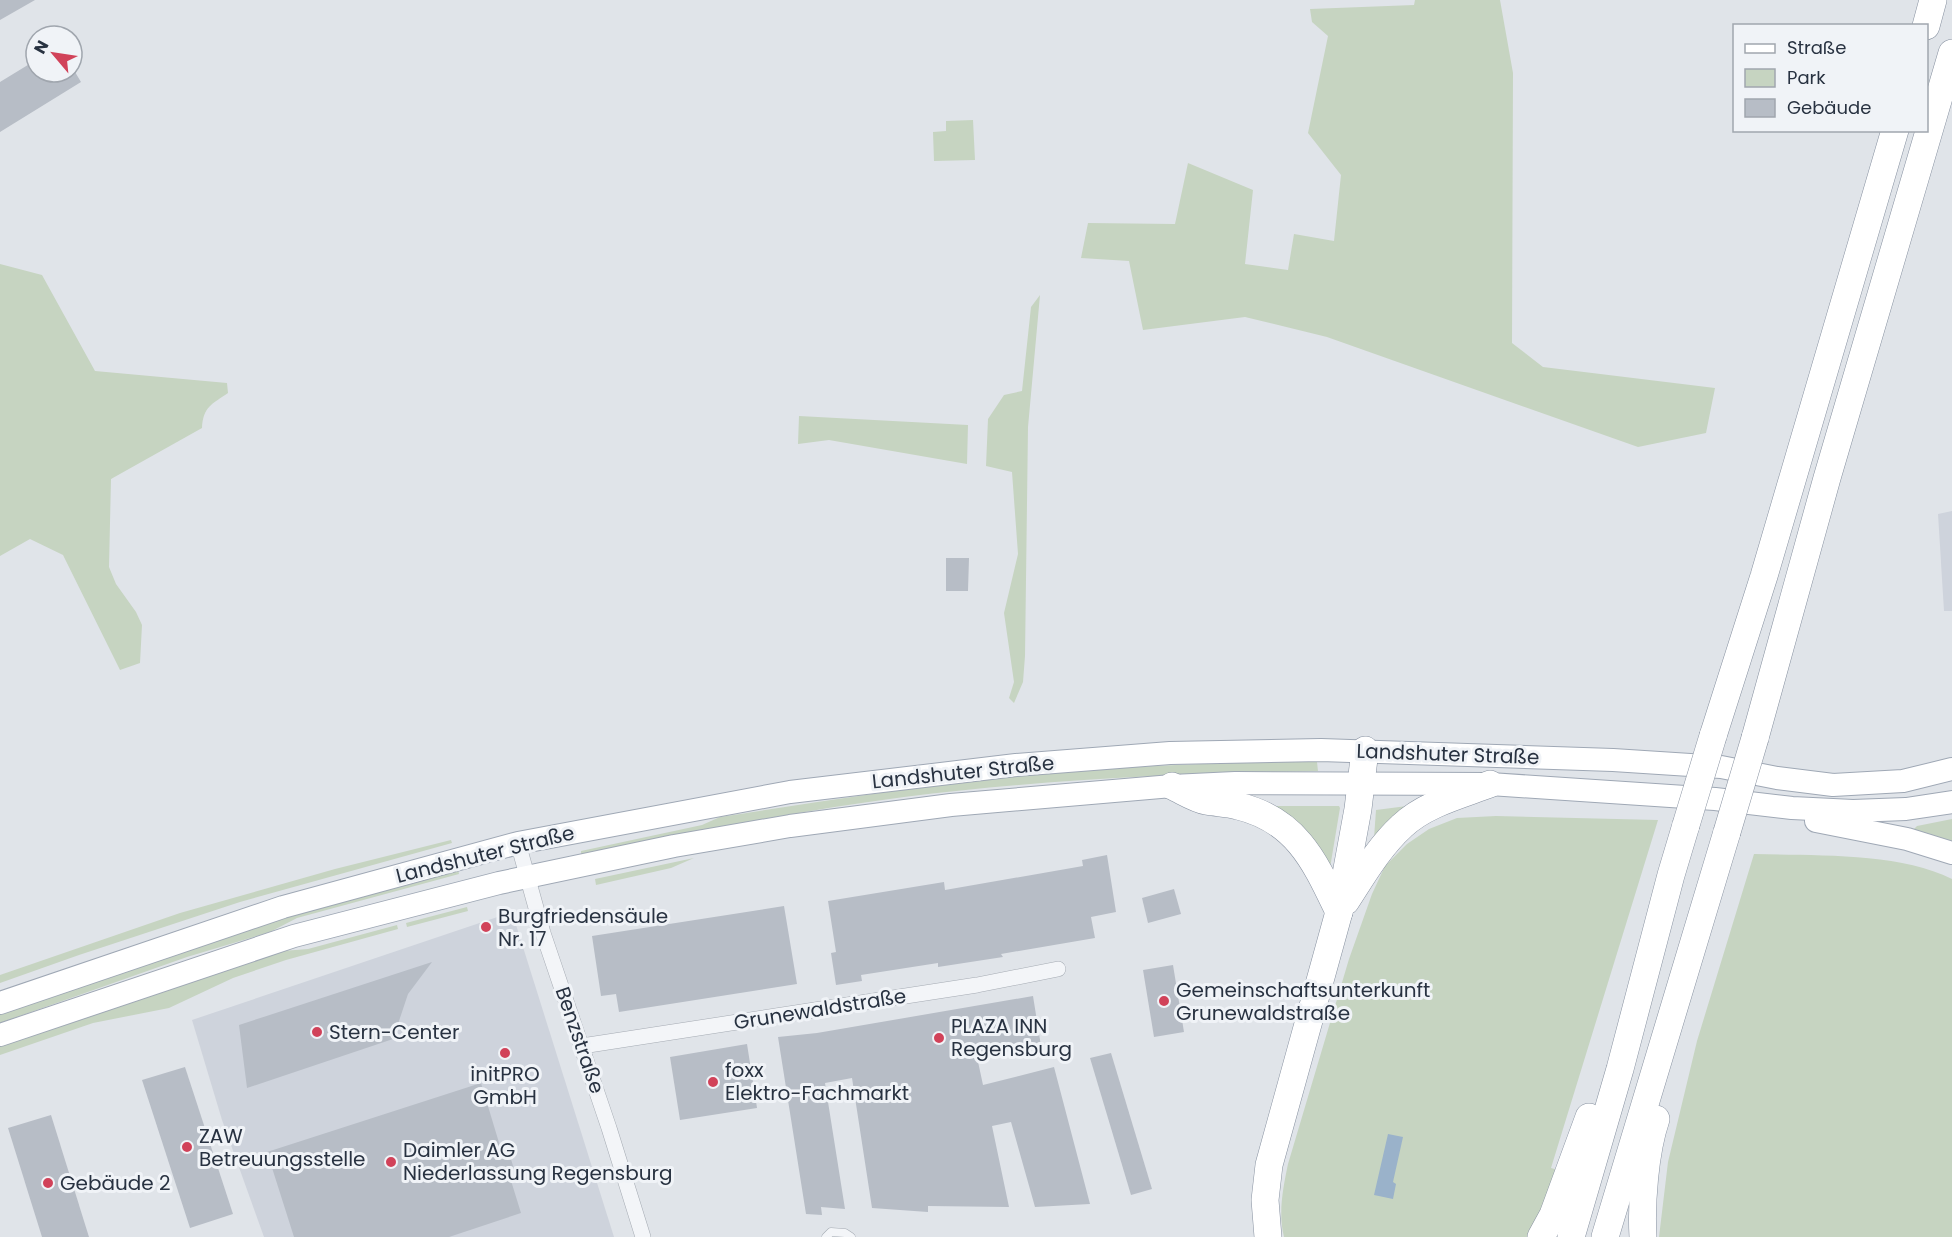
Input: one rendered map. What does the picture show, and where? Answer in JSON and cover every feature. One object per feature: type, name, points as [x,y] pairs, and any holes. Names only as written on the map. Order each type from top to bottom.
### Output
[{"type":"highway","points":[[1927,24],[1933,0]]},
{"type":"highway","points":[[1605,1237],[1710,892],[1827,478],[1952,53]]},
{"type":"highway","points":[[1571,1237],[1620,1069],[1671,874],[1768,565],[1894,132]]},
{"type":"highway","points":[[1268,1237],[1264,1200],[1269,1165],[1339,912],[1358,809],[1365,750]]},
{"type":"highway","points":[[1339,912],[1377,855],[1402,825],[1439,803],[1490,784]]},
{"type":"highway","points":[[1172,786],[1203,801],[1236,805],[1260,812],[1278,823],[1303,845],[1339,912]]},
{"type":"highway","points":[[1643,1237],[1646,1171],[1654,1125],[1669,1082],[1715,920],[1710,892]]},
{"type":"highway","points":[[1541,1237],[1553,1215],[1594,1104],[1620,1069]]},
{"type":"main road","name":"Landshuter Straße","points":[[0,1003],[283,907],[518,843],[790,792],[1016,765],[1170,753],[1365,750],[1613,760],[1721,767],[1778,778],[1833,785],[1904,781],[1952,769]]},
{"type":"main road","name":"Landshuter Straße","points":[[0,1035],[294,936],[499,883],[674,846],[790,826],[951,805],[1172,786],[1235,783],[1490,784],[1853,811],[1906,808],[1952,802]]},
{"type":"main road","points":[[1715,799],[1764,813],[1825,822],[1907,839],[1952,853]]},
{"type":"street","name":"Benzstraße","points":[[518,843],[543,933],[644,1237]]},
{"type":"street","name":"Grunewaldstraße","points":[[582,1046],[977,985],[1058,969]]},
{"type":"lane","points":[[826,1237],[831,1232],[845,1233],[851,1237]]},
{"type":"shaded area","points":[[1952,511],[1952,611],[1944,611],[1938,514]]},
{"type":"shaded area","points":[[512,912],[614,1237],[264,1237],[222,1120],[192,1020]]},
{"type":"green space","points":[[1415,0],[1500,0],[1513,73],[1512,343],[1543,367],[1715,388],[1706,433],[1638,447],[1327,337],[1245,317],[1143,330],[1129,261],[1081,258],[1088,223],[1175,224],[1188,163],[1253,190],[1245,264],[1288,270],[1294,234],[1334,241],[1341,175],[1308,133],[1328,36],[1312,22],[1310,9],[1414,5]]},
{"type":"green space","points":[[973,120],[975,160],[934,161],[933,132],[946,131],[946,121]]},
{"type":"green space","points":[[0,264],[42,275],[95,371],[227,383],[228,393],[206,411],[202,428],[111,479],[109,567],[116,584],[136,612],[142,625],[140,663],[120,670],[63,555],[30,539],[0,556]]},
{"type":"green space","points":[[1040,295],[1028,427],[1025,656],[1023,682],[1014,703],[1009,698],[1014,682],[1004,613],[1018,554],[1012,472],[986,466],[988,419],[1004,395],[1022,391],[1031,307]]},
{"type":"green space","points":[[799,416],[968,425],[967,464],[829,440],[798,444]]},
{"type":"green space","points":[[1317,762],[1318,771],[1111,778],[904,797],[702,830],[581,854],[581,851],[702,825],[720,817],[956,783],[1113,768]]},
{"type":"green space","points":[[1276,806],[1339,806],[1330,868]]},
{"type":"green space","points":[[1407,806],[1374,838],[1376,810]]},
{"type":"green space","points":[[1496,816],[1658,820],[1551,1168],[1558,1170],[1543,1209],[1527,1237],[1284,1237],[1281,1210],[1288,1164],[1349,959],[1372,894],[1385,866],[1407,844],[1429,829],[1457,818]]},
{"type":"green space","points":[[1952,819],[1952,841],[1913,830],[1917,826]]},
{"type":"green space","points":[[451,840],[452,843],[240,902],[0,983],[0,975],[180,913],[335,869]]},
{"type":"green space","points":[[1754,854],[1881,860],[1930,870],[1952,879],[1952,1237],[1659,1237],[1668,1162],[1697,1041]]},
{"type":"green space","points":[[694,858],[671,868],[596,885],[595,879]]},
{"type":"green space","points":[[458,869],[459,874],[297,918],[270,932],[187,957],[0,1023],[0,1011],[262,923]]},
{"type":"green space","points":[[467,907],[468,911],[407,927],[406,923]]},
{"type":"green space","points":[[397,925],[398,929],[286,960],[233,978],[169,1008],[93,1023],[0,1055],[0,1043],[270,952],[308,949]]},
{"type":"water","points":[[1388,1134],[1403,1137],[1393,1182],[1396,1184],[1393,1199],[1374,1195]]},
{"type":"building","points":[[0,0],[35,0],[0,20]]},
{"type":"building","points":[[24,67],[24,84],[78,84],[0,132],[0,82]]},
{"type":"building","points":[[946,558],[969,558],[968,591],[946,591]]},
{"type":"building","points":[[1107,855],[1116,912],[1091,917],[1095,938],[1001,954],[1003,957],[938,967],[938,963],[861,975],[862,981],[836,985],[831,953],[836,952],[828,901],[944,882],[945,890],[1083,866],[1082,860]]},
{"type":"building","points":[[1174,889],[1181,914],[1148,923],[1142,898]]},
{"type":"building","points":[[784,906],[797,984],[619,1012],[616,994],[601,996],[592,936]]},
{"type":"building","name":"Stern-Center","points":[[432,962],[408,994],[393,1039],[247,1088],[239,1025]]},
{"type":"building","name":"Gemeinschaftsunterkunft Grunewaldstraße","points":[[1173,965],[1184,1032],[1154,1037],[1143,970]]},
{"type":"building","points":[[1033,996],[1041,1046],[977,1057],[983,1085],[1054,1067],[1090,1204],[1035,1207],[1011,1122],[992,1126],[1009,1207],[928,1206],[928,1212],[872,1208],[852,1078],[825,1083],[845,1209],[821,1207],[822,1215],[806,1214],[778,1037],[817,1033]]},
{"type":"building","name":"foxx Elektro-Fachmarkt","points":[[747,1044],[757,1108],[680,1120],[670,1057]]},
{"type":"building","points":[[1111,1053],[1152,1189],[1131,1195],[1090,1058]]},
{"type":"building","name":"ZAW Betreuungsstelle","points":[[185,1067],[233,1214],[190,1228],[142,1080]]},
{"type":"building","name":"Daimler AG Niederlassung Regensburg","points":[[481,1083],[500,1146],[506,1143],[514,1169],[508,1171],[521,1213],[449,1237],[294,1237],[267,1152]]},
{"type":"building","name":"Gebäude 2","points":[[51,1115],[89,1237],[42,1237],[8,1128]]},
{"type":"place","name":"Burgfriedensäule Nr. 17","points":[[486,927]]},
{"type":"place","name":"Gemeinschaftsunterkunft Grunewaldstraße","points":[[1164,1001]]},
{"type":"place","name":"Stern-Center","points":[[317,1032]]},
{"type":"place","name":"PLAZA INN Regensburg","points":[[939,1038]]},
{"type":"place","name":"initPRO GmbH","points":[[505,1053]]},
{"type":"place","name":"foxx Elektro-Fachmarkt","points":[[713,1082]]},
{"type":"place","name":"ZAW Betreuungsstelle","points":[[187,1147]]},
{"type":"place","name":"Daimler AG Niederlassung Regensburg","points":[[391,1162]]},
{"type":"place","name":"Gebäude 2","points":[[48,1183]]}]
